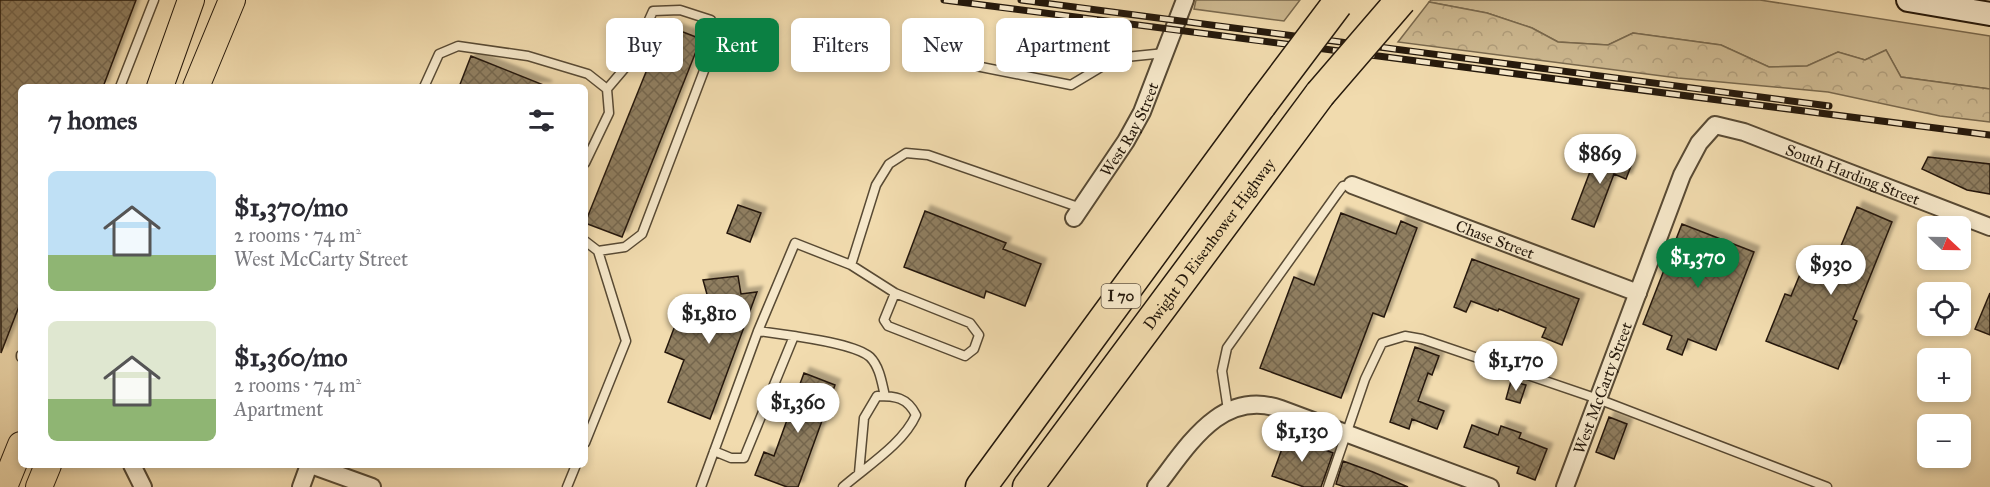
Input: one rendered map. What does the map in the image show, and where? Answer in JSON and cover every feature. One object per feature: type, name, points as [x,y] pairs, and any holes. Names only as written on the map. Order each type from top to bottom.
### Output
[{"type":"highway","name":"I 70","points":[[981,487],[1340,0]]},
{"type":"highway","name":"Dwight D Eisenhower Highway","points":[[1029,487],[1390,0]]},
{"type":"highway","points":[[1312,103],[1401,0]]},
{"type":"main road","points":[[161,84],[191,0]]},
{"type":"main road","points":[[197,84],[232,0]]},
{"type":"main road","points":[[4,487],[18,452]]},
{"type":"main road","points":[[39,487],[47,468]]},
{"type":"street","name":"West Ray Street","points":[[1077,213],[1135,127],[1185,0]]},
{"type":"street","points":[[1908,0],[1990,14]]},
{"type":"street","name":"South Harding Street","points":[[1715,125],[1744,132],[1990,227]]},
{"type":"street","name":"West McCarty Street","points":[[1565,487],[1683,176],[1699,142],[1715,125]]},
{"type":"street","name":"Chase Street","points":[[1352,185],[1638,293]]},
{"type":"street","points":[[1159,486],[1199,432],[1228,410],[1244,405],[1270,405],[1490,487]]},
{"type":"street","points":[[134,468],[143,487]]},
{"type":"street","points":[[302,487],[309,468]]},
{"type":"street","points":[[318,468],[372,487]]},
{"type":"lane","points":[[121,84],[154,0]]},
{"type":"lane","points":[[588,157],[609,113],[607,89],[630,62],[652,11],[680,10],[711,20],[716,39],[642,234],[625,247],[598,251]]},
{"type":"lane","points":[[425,84],[439,54],[458,46],[528,56],[588,74],[607,89]]},
{"type":"lane","points":[[984,68],[1071,85],[1116,58],[1166,53]]},
{"type":"lane","points":[[851,265],[876,185],[889,164],[906,153],[928,155],[1077,213]]},
{"type":"lane","points":[[1228,410],[1222,371],[1227,348],[1337,194],[1346,184],[1352,185]]},
{"type":"lane","points":[[701,487],[758,332],[795,243],[851,265],[895,293],[970,323],[979,335],[974,349],[965,356],[888,326],[884,320],[895,293]]},
{"type":"lane","points":[[588,244],[598,251],[626,341],[588,436]]},
{"type":"lane","points":[[758,332],[836,343],[870,357],[880,375],[885,396]]},
{"type":"lane","points":[[714,451],[731,458],[744,458],[794,336]]},
{"type":"lane","points":[[1328,487],[1365,379],[1382,343],[1405,336],[1422,339],[1598,399],[1827,487]]},
{"type":"lane","points":[[843,487],[860,473],[909,429],[916,415],[911,405],[897,396],[876,396],[864,418],[860,473]]},
{"type":"lane","points":[[567,487],[575,468]]},
{"type":"green space","points":[[1196,0],[1300,0],[1284,21],[1194,9]]},
{"type":"green space","points":[[1431,0],[1760,0],[1990,36],[1990,89],[1901,77],[1886,50],[1865,60],[1838,52],[1807,66],[1769,67],[1721,45],[1633,33],[1608,45],[1558,42],[1532,28],[1487,13],[1429,2]]},
{"type":"green space","points":[[1429,2],[1487,13],[1532,28],[1558,42],[1608,45],[1633,33],[1721,45],[1769,67],[1807,66],[1838,52],[1865,60],[1886,50],[1901,77],[1990,89],[1990,122],[1940,116],[1828,92],[1678,78],[1398,42]]},
{"type":"building","points":[[0,0],[136,0],[104,84],[18,84],[18,309],[1,353]]},
{"type":"building","points":[[683,32],[695,37],[695,54],[622,237],[588,224],[588,216],[646,72],[683,72]]},
{"type":"building","points":[[471,56],[541,84],[460,84]]},
{"type":"building","points":[[1599,148],[1633,161],[1626,179],[1614,174],[1594,227],[1572,219]]},
{"type":"building","points":[[1928,157],[1990,164],[1990,194],[1967,190],[1922,169]]},
{"type":"building","points":[[738,205],[761,213],[750,242],[727,233]]},
{"type":"building","points":[[1857,207],[1892,222],[1853,319],[1857,321],[1838,369],[1766,341],[1785,294],[1791,296],[1801,272],[1827,280]]},
{"type":"building","points":[[925,211],[1006,243],[1003,249],[1041,264],[1025,306],[986,291],[984,298],[904,267]]},
{"type":"building","points":[[1341,213],[1396,234],[1401,221],[1417,228],[1384,317],[1373,313],[1341,398],[1260,368],[1294,277],[1314,285]]},
{"type":"building","points":[[1682,224],[1754,252],[1716,350],[1688,339],[1682,355],[1667,349],[1672,336],[1643,324]]},
{"type":"building","points":[[1472,259],[1579,299],[1562,345],[1542,337],[1546,328],[1499,309],[1498,311],[1471,301],[1466,312],[1454,307]]},
{"type":"building","points":[[738,276],[741,294],[757,292],[710,419],[668,402],[684,360],[665,352],[679,315],[698,324],[708,298],[703,280]]},
{"type":"building","points":[[1990,293],[1990,335],[1975,329]]},
{"type":"building","points":[[1415,347],[1439,356],[1432,375],[1428,373],[1418,401],[1444,411],[1437,429],[1412,419],[1409,429],[1390,422]]},
{"type":"building","points":[[804,373],[835,385],[798,487],[787,487],[755,475],[764,452],[774,456]]},
{"type":"building","points":[[1511,381],[1526,385],[1520,403],[1506,399]]},
{"type":"building","points":[[1609,417],[1627,424],[1614,459],[1596,452]]},
{"type":"building","points":[[1472,425],[1498,435],[1501,426],[1521,433],[1519,438],[1547,449],[1535,480],[1517,473],[1519,467],[1464,447]]},
{"type":"building","points":[[1287,435],[1333,453],[1321,487],[1304,487],[1272,476]]},
{"type":"building","points":[[1343,461],[1408,487],[1345,487],[1336,484]]},
{"type":"railway","points":[[944,0],[1990,135]]},
{"type":"railway","points":[[1021,0],[1829,106]]}]
